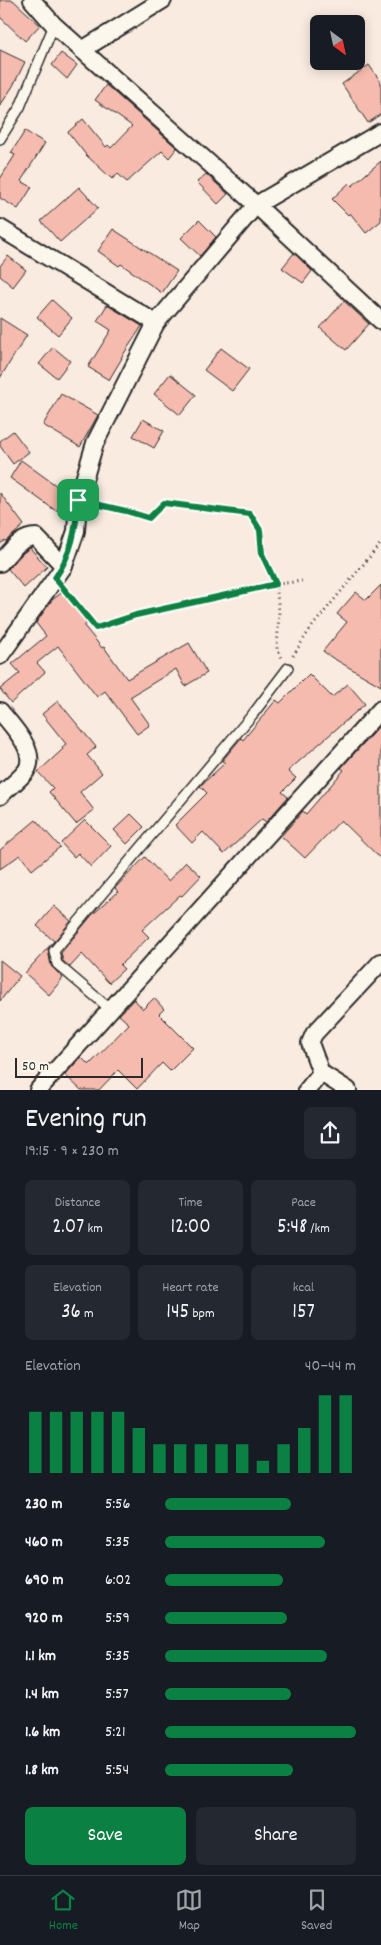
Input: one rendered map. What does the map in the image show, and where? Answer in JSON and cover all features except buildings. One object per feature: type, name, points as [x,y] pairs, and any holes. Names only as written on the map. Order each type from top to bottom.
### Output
[{"type":"street","points":[[32,0],[54,25],[256,205],[381,321]]},
{"type":"street","points":[[82,50],[163,0]]},
{"type":"street","points":[[0,656],[60,572],[76,531],[78,500],[95,443],[156,323],[256,205],[381,132]]},
{"type":"street","points":[[0,228],[156,323]]},
{"type":"street","points":[[0,563],[21,540],[28,537],[36,537],[60,572]]},
{"type":"street","points":[[38,1090],[381,709]]},
{"type":"street","points":[[0,711],[28,749],[29,759],[26,770],[0,796]]},
{"type":"street","points":[[348,1090],[321,1073],[310,1043],[314,1034],[381,962]]},
{"type":"street","points":[[307,1090],[321,1073]]},
{"type":"lane","points":[[0,139],[20,107],[54,25]]},
{"type":"lane","points":[[110,1010],[57,964],[54,951],[253,714],[288,668]]},
{"type":"path","points":[[78,500],[149,518],[164,503],[250,514],[260,530],[262,554],[276,584],[279,612],[277,649],[288,668]]},
{"type":"path","points":[[288,668],[293,655],[310,629],[342,592],[358,568],[381,543]]},
{"type":"path","points":[[60,572],[96,628],[136,615],[276,584],[302,581]]},
{"type":"route","points":[[78,500],[149,518],[164,503],[250,514],[260,530],[262,554],[276,584],[136,615],[96,628],[55,578],[64,566],[76,531],[78,500]]}]
